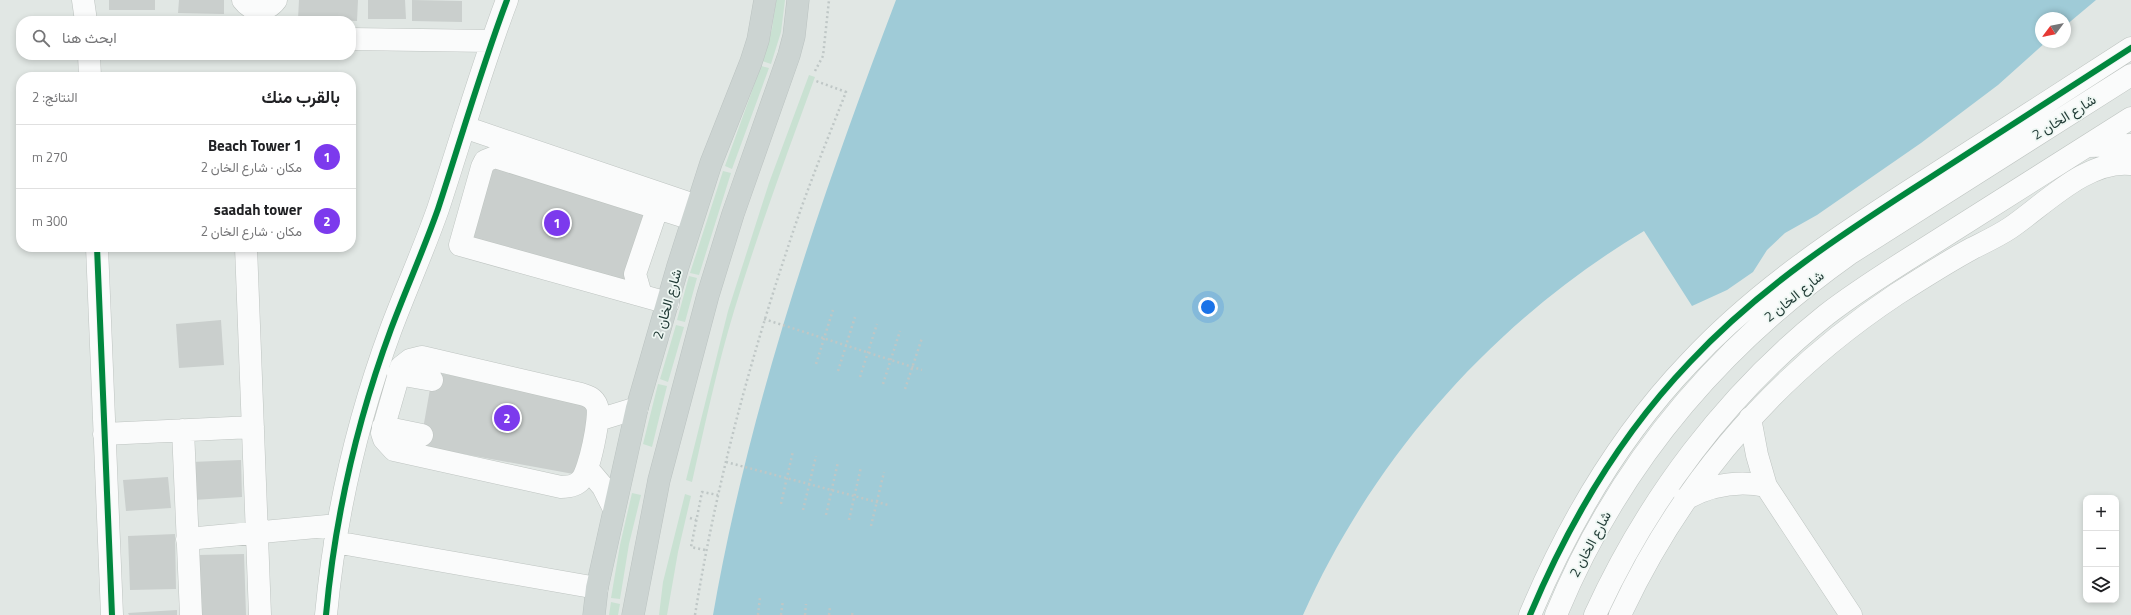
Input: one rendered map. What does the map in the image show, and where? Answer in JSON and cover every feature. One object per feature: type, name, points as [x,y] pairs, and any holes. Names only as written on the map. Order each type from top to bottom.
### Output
[{"type":"main road","name":"شارع الخان 2","points":[[594,615],[597,588],[637,408],[694,212],[758,40],[765,0]]},
{"type":"main road","points":[[633,615],[659,480],[708,295],[733,214],[789,55],[794,36],[798,0]]},
{"type":"street","points":[[83,0],[85,16]]},
{"type":"street","points":[[243,0],[251,8],[258,10],[271,6],[276,0]]},
{"type":"street","points":[[326,615],[336,534],[360,426],[374,377],[391,329],[438,209],[491,41],[507,0]]},
{"type":"street","points":[[356,39],[491,41]]},
{"type":"street","points":[[1530,615],[1560,546],[1618,450],[1675,378],[1716,335],[1794,268],[1846,231],[2131,48]]},
{"type":"street","points":[[89,60],[90,72]]},
{"type":"street","name":"شارع الخان 2","points":[[1556,615],[1581,559],[1601,522],[1647,450],[1698,386],[1721,361],[1786,301],[1849,254],[2131,75]]},
{"type":"street","points":[[1595,615],[1642,526],[1682,465],[1742,394],[1805,334],[1855,294],[2131,118]]},
{"type":"street","points":[[464,128],[694,212]]},
{"type":"street","points":[[2087,146],[2131,145]]},
{"type":"street","points":[[460,245],[482,167],[485,161],[495,157],[657,209],[694,212]]},
{"type":"street","points":[[1620,615],[1648,559],[1684,500],[1721,450],[1750,418],[1800,370],[1846,331],[1896,295],[1947,263],[2010,228],[2038,205],[2095,169],[2115,163],[2131,164]]},
{"type":"street","points":[[1986,241],[1999,201]]},
{"type":"street","points":[[438,209],[467,218]]},
{"type":"street","points":[[641,295],[635,274],[657,209]]},
{"type":"street","points":[[428,237],[668,303]]},
{"type":"street","points":[[97,252],[112,615]]},
{"type":"street","points":[[246,252],[260,615]]},
{"type":"street","points":[[1744,310],[1786,301]]},
{"type":"street","points":[[1800,370],[1805,334]]},
{"type":"street","points":[[422,357],[587,395],[593,399],[599,411],[587,468],[581,481],[575,485],[561,487],[400,452],[388,445],[384,439],[383,427],[398,374],[405,363],[422,357]]},
{"type":"street","points":[[398,374],[432,380]]},
{"type":"street","points":[[598,420],[637,408]]},
{"type":"street","points":[[1750,418],[1757,456],[1766,486],[1851,615]]},
{"type":"street","points":[[104,434],[253,427]]},
{"type":"street","points":[[383,427],[422,435]]},
{"type":"street","points":[[183,430],[191,615]]},
{"type":"street","points":[[587,468],[603,487],[614,509]]},
{"type":"street","points":[[1684,500],[1704,490],[1724,484],[1746,483],[1766,486]]},
{"type":"street","points":[[187,539],[257,532],[336,534],[597,588]]},
{"type":"path","points":[[815,71],[823,56],[829,0]]},
{"type":"path","points":[[695,615],[705,550],[744,391],[764,319],[788,246],[846,92],[816,81]]},
{"type":"path","points":[[816,364],[833,310]]},
{"type":"path","points":[[838,371],[854,317]]},
{"type":"path","points":[[764,319],[922,370]]},
{"type":"path","points":[[860,377],[877,324]]},
{"type":"path","points":[[883,384],[900,331]]},
{"type":"path","points":[[905,389],[922,338]]},
{"type":"path","points":[[781,504],[793,451]]},
{"type":"path","points":[[803,510],[816,456]]},
{"type":"path","points":[[726,462],[888,505]]},
{"type":"path","points":[[826,515],[838,462]]},
{"type":"path","points":[[849,520],[861,467]]},
{"type":"path","points":[[871,526],[884,472]]},
{"type":"path","points":[[705,550],[691,547],[702,492],[718,495]]},
{"type":"path","points":[[690,518],[696,520]]},
{"type":"path","points":[[758,615],[760,597]]},
{"type":"path","points":[[781,615],[783,600]]},
{"type":"path","points":[[805,615],[806,604]]},
{"type":"path","points":[[829,615],[830,607]]},
{"type":"green space","points":[[776,0],[785,0],[781,32],[771,64],[762,61],[772,29]]},
{"type":"green space","points":[[761,66],[769,68],[732,169],[725,166]]},
{"type":"green space","points":[[809,75],[815,77],[783,164],[743,281],[728,332],[692,482],[686,480],[728,311],[769,183]]},
{"type":"green space","points":[[723,171],[731,173],[699,275],[690,273]]},
{"type":"green space","points":[[689,276],[697,278],[685,322],[677,320]]},
{"type":"green space","points":[[676,325],[684,327],[668,382],[660,379]]},
{"type":"green space","points":[[658,384],[667,386],[652,447],[643,444]]},
{"type":"green space","points":[[632,493],[641,495],[629,544],[620,599],[611,598],[620,545]]},
{"type":"green space","points":[[685,494],[691,496],[678,552],[667,615],[659,615],[663,582]]},
{"type":"green space","points":[[611,602],[620,604],[618,615],[609,615]]},
{"type":"water","points":[[896,0],[2096,0],[2071,21],[2071,12],[2035,12],[2035,48],[2039,48],[1998,85],[1921,143],[1817,215],[1785,233],[1767,250],[1753,272],[1727,290],[1692,306],[1644,231],[1589,267],[1537,307],[1489,350],[1444,397],[1403,447],[1365,501],[1332,557],[1303,615],[713,615],[728,536],[767,380],[814,227]]},
{"type":"building","points":[[109,0],[155,0],[155,10],[109,10]]},
{"type":"building","points":[[179,0],[224,0],[224,14],[178,13]]},
{"type":"building","points":[[299,0],[358,0],[357,21],[356,16],[298,16]]},
{"type":"building","points":[[368,0],[405,0],[406,19],[368,19]]},
{"type":"building","points":[[412,0],[462,1],[462,22],[412,21]]},
{"type":"building","points":[[489,161],[648,210],[624,285],[466,236]]},
{"type":"building","points":[[221,320],[224,365],[179,368],[176,324]]},
{"type":"building","points":[[433,372],[592,401],[579,475],[420,446]]},
{"type":"building","points":[[241,460],[242,497],[193,500],[191,462]]},
{"type":"building","points":[[168,477],[171,508],[126,511],[123,480]]},
{"type":"building","points":[[175,534],[176,589],[130,590],[128,536]]},
{"type":"building","points":[[244,554],[246,615],[198,615],[198,555]]},
{"type":"building","points":[[177,610],[177,615],[129,615],[128,613]]},
{"type":"cycle path","points":[[326,615],[335,542],[349,470],[368,399],[391,329],[438,209],[507,0]]},
{"type":"cycle path","points":[[1530,615],[1562,546],[1598,481],[1641,419],[1690,362],[1717,335],[1774,285],[1835,240],[2131,48]]},
{"type":"cycle path","points":[[97,252],[112,615]]},
{"type":"place","name":"Beach Tower 1","points":[[557,223]]},
{"type":"place","name":"saadah tower","points":[[507,418]]}]
